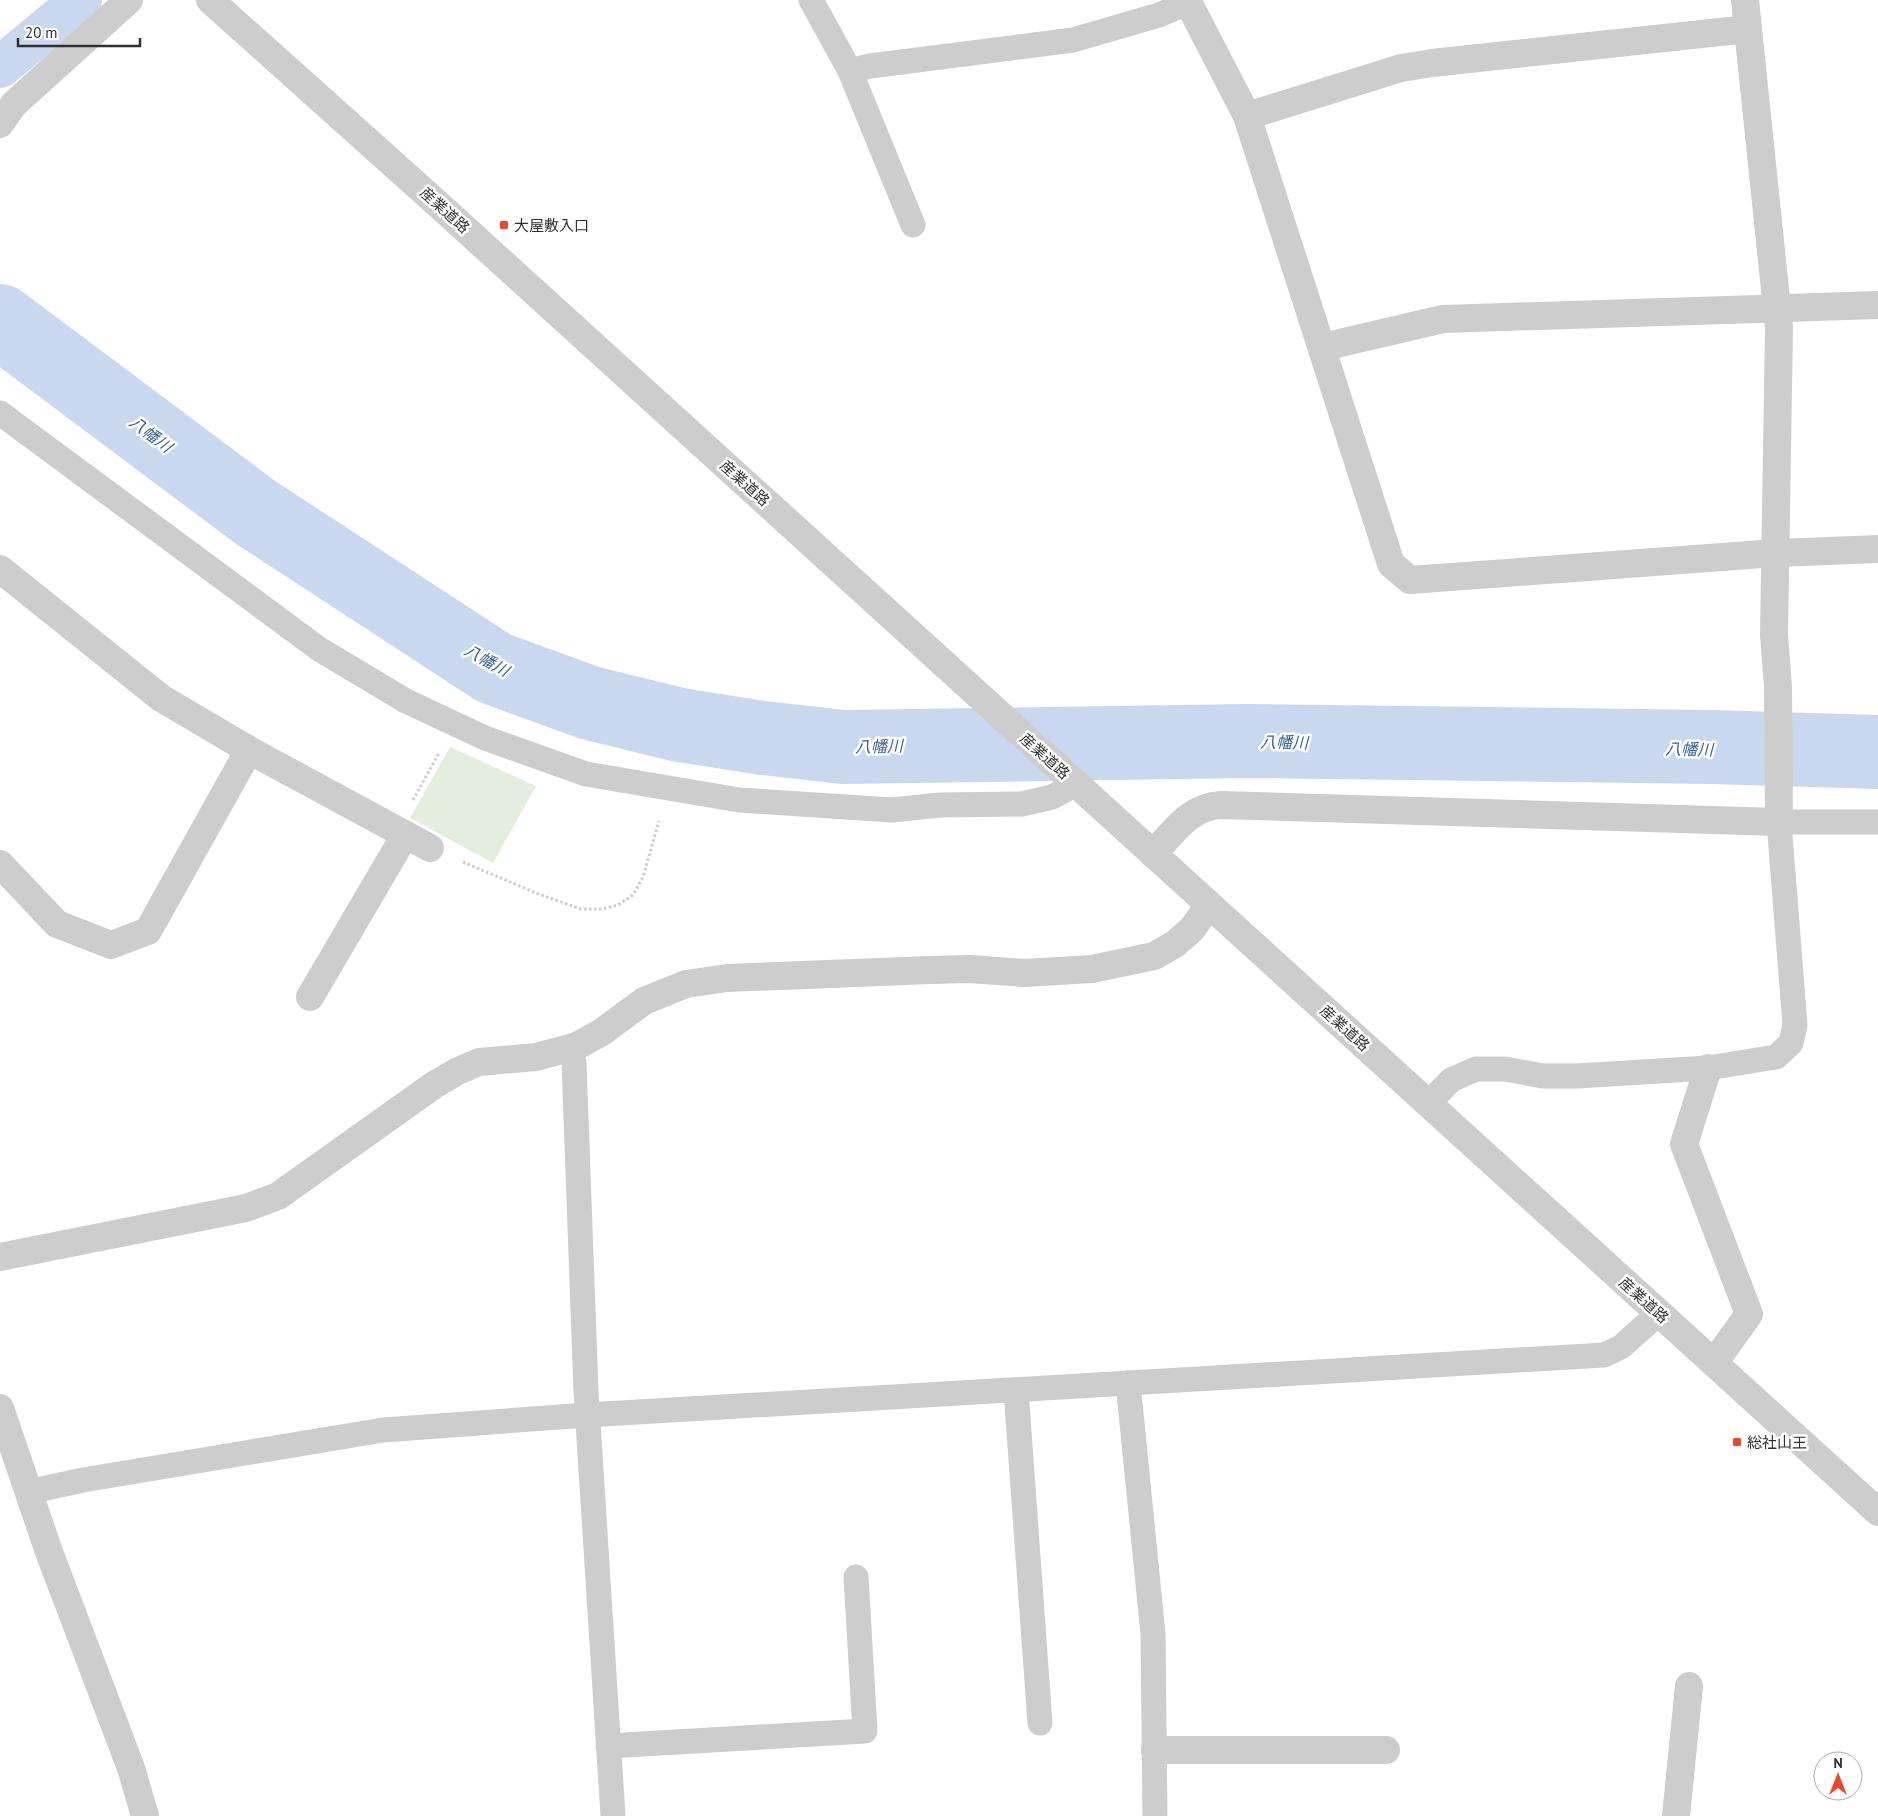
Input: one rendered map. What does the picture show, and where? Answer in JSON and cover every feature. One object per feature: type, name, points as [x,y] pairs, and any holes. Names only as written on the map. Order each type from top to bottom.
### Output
[{"type":"street","points":[[0,124],[14,104],[129,0]]},
{"type":"street","name":"産業道路","points":[[210,0],[430,197],[1878,1512]]},
{"type":"street","points":[[1152,854],[1194,812],[1208,805],[1779,815],[1778,687],[1774,635],[1779,328],[1745,0]]},
{"type":"street","points":[[1188,1],[1247,116],[1323,347],[1391,564],[1410,580],[1776,553],[1878,549]]},
{"type":"street","points":[[1247,116],[1401,68],[1432,62],[1748,29]]},
{"type":"street","points":[[1323,347],[1443,319],[1878,305]]},
{"type":"street","points":[[0,570],[161,698],[249,750],[430,848]]},
{"type":"street","points":[[0,864],[57,924],[111,945],[148,931],[249,750]]},
{"type":"street","points":[[310,997],[400,833]]},
{"type":"street","points":[[0,1257],[246,1208],[264,1202],[284,1192],[434,1085],[458,1071],[480,1062],[536,1056],[570,1049],[602,1032],[644,1001],[686,984],[726,978],[960,969],[1024,973],[1092,969],[1154,956],[1175,944],[1192,928],[1209,905]]},
{"type":"street","points":[[1708,1068],[1684,1144],[1749,1314],[1714,1363]]},
{"type":"street","points":[[0,1408],[48,1552],[130,1768],[144,1816]]},
{"type":"street","points":[[1676,1816],[1689,1686]]},
{"type":"street","points":[[1155,1750],[1386,1750]]},
{"type":"lane","points":[[812,0],[850,71],[913,225]]},
{"type":"lane","points":[[850,71],[870,66],[1073,40],[1159,15],[1188,1]]},
{"type":"lane","points":[[0,413],[319,649],[406,701],[455,724],[485,738],[586,774],[739,800],[892,810],[940,805],[1022,804],[1052,797],[1076,784]]},
{"type":"lane","points":[[1428,1104],[1451,1080],[1476,1070],[1505,1070],[1543,1076],[1577,1076],[1708,1068],[1776,1057],[1791,1043],[1795,1024],[1779,815],[1878,822]]},
{"type":"lane","points":[[570,1049],[574,1063],[587,1415],[613,1816]]},
{"type":"lane","points":[[28,1492],[83,1480],[383,1430],[587,1415],[1604,1355],[1621,1346],[1659,1313]]},
{"type":"lane","points":[[1128,1383],[1152,1634],[1155,1816]]},
{"type":"lane","points":[[1016,1390],[1040,1723]]},
{"type":"lane","points":[[608,1746],[865,1731],[856,1577]]},
{"type":"path","points":[[400,833],[455,724]]},
{"type":"path","points":[[430,848],[536,893],[581,909],[602,909],[618,905],[633,894],[643,878],[669,787]]},
{"type":"green space","points":[[450,747],[536,786],[493,863],[410,818]]},
{"type":"waterway","points":[[0,67],[81,0]]},
{"type":"waterway","name":"八幡川","points":[[0,321],[255,512],[494,668],[590,703],[680,725],[763,738],[843,747],[1246,741],[1711,747],[1878,752]]},
{"type":"place","name":"大屋敷入口","points":[[504,225]]},
{"type":"place","name":"総社山王","points":[[1737,1442]]}]
